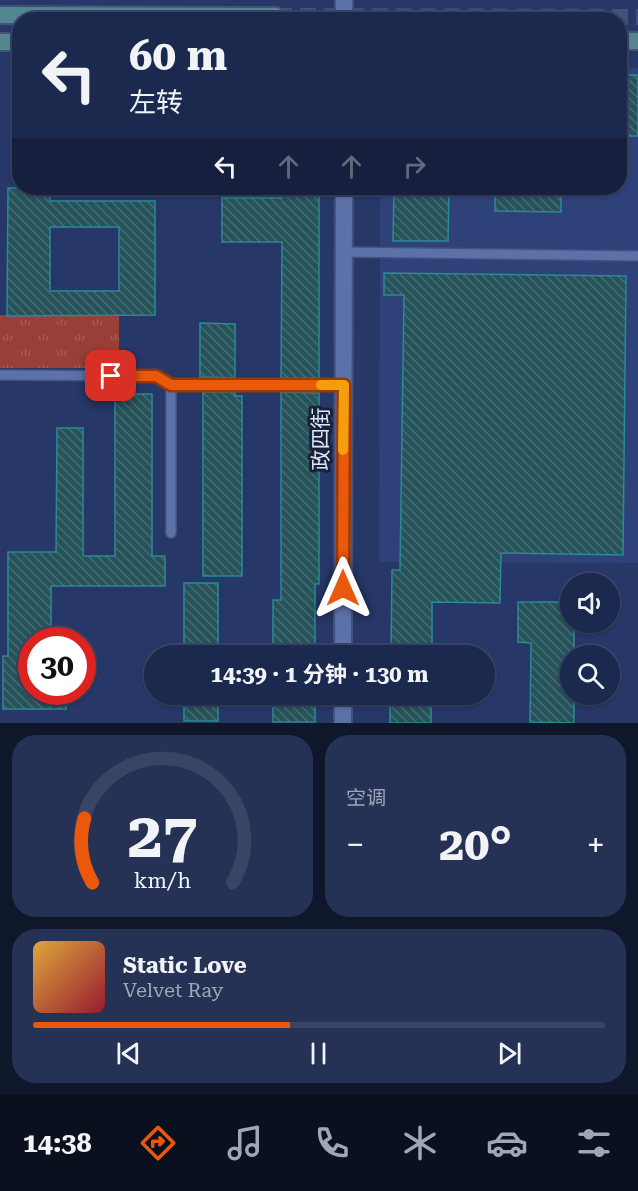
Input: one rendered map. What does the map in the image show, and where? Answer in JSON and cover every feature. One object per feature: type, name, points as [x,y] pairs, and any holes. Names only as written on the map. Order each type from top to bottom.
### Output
[{"type":"street","name":"政四街","points":[[343,645],[344,195]]},
{"type":"street","points":[[343,705],[343,723]]},
{"type":"lane","points":[[344,252],[638,256]]},
{"type":"lane","points":[[0,375],[156,376],[171,385],[344,385]]},
{"type":"lane","points":[[171,385],[171,533]]},
{"type":"shaded area","points":[[627,68],[638,68],[638,563],[379,562],[380,195],[627,195]]},
{"type":"green space","points":[[0,315],[119,315],[119,368],[0,368]]},
{"type":"building","points":[[627,75],[638,75],[638,136],[627,136]]},
{"type":"building","points":[[8,188],[12,188],[12,195],[50,195],[50,201],[155,201],[155,315],[7,316]],"holes":[[[50,227],[119,227],[119,291],[50,291]]]},
{"type":"building","points":[[394,195],[449,195],[448,241],[393,241]]},
{"type":"building","points":[[495,195],[561,195],[561,212],[495,211]]},
{"type":"building","points":[[282,196],[319,196],[319,378],[281,378],[282,242],[222,242],[222,198],[282,198]]},
{"type":"building","points":[[384,273],[626,276],[623,555],[501,553],[500,603],[432,602],[432,645],[391,645],[392,570],[400,570],[404,295],[384,295]]},
{"type":"building","points":[[200,323],[235,324],[235,378],[200,377]]},
{"type":"building","points":[[203,392],[235,392],[235,396],[242,396],[242,576],[203,576]]},
{"type":"building","points":[[281,392],[319,393],[319,584],[315,584],[315,645],[273,645],[273,600],[281,600]]},
{"type":"building","points":[[115,394],[152,394],[152,556],[165,556],[165,586],[51,586],[51,627],[18,627],[18,705],[66,705],[66,709],[3,709],[3,656],[8,656],[8,552],[56,552],[57,428],[83,428],[83,556],[115,556]]},
{"type":"building","points":[[184,583],[218,583],[218,645],[184,645]]},
{"type":"building","points":[[518,602],[560,602],[560,633],[574,633],[574,645],[560,645],[560,705],[574,705],[574,723],[530,722],[531,643],[518,642]]},
{"type":"building","points":[[184,705],[218,705],[218,721],[184,721]]},
{"type":"building","points":[[273,705],[315,705],[315,722],[273,722]]},
{"type":"building","points":[[390,705],[431,705],[431,723],[390,723]]},
{"type":"tunnel","points":[[627,17],[638,17]]},
{"type":"slow traffic","points":[[321,385],[344,385],[343,450]]},
{"type":"route","points":[[111,376],[156,376],[171,385],[344,385],[343,588]]}]
